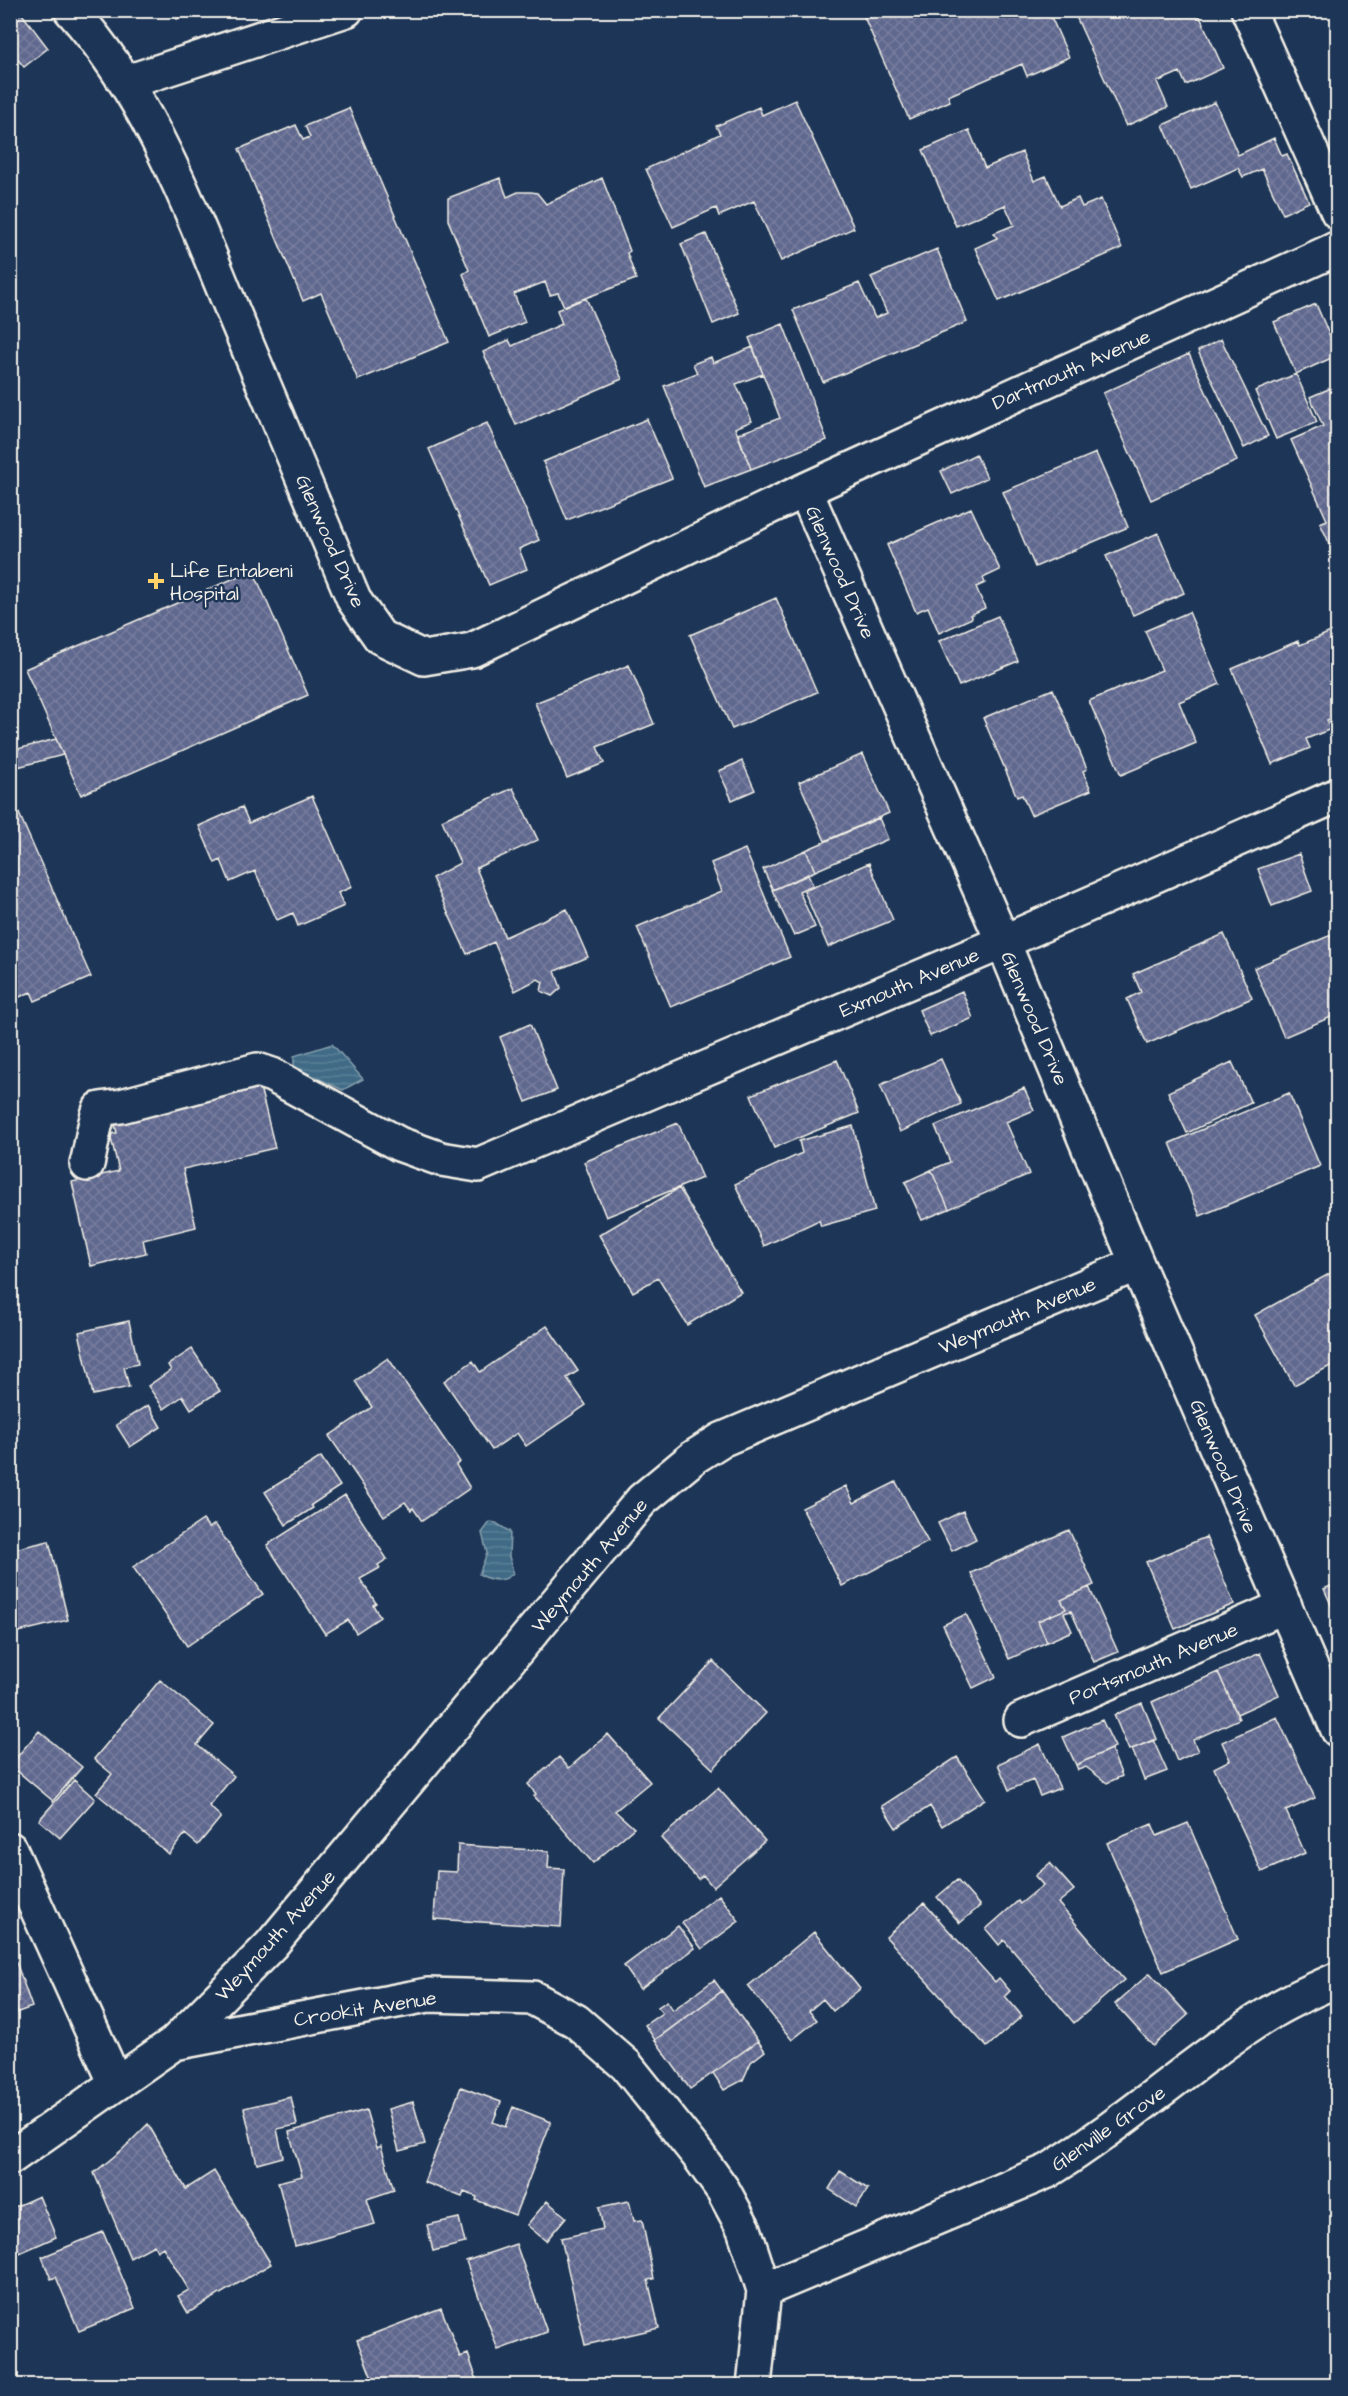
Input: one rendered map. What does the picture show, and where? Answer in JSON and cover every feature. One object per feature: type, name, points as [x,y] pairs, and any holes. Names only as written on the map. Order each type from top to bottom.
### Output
[{"type":"street","name":"Glenwood Drive","points":[[71,10],[96,38],[127,82],[177,176],[354,600],[380,637],[424,658],[472,650],[805,490],[1003,942],[1137,1264],[1338,1730]]},
{"type":"street","points":[[127,82],[346,10]]},
{"type":"street","points":[[1248,10],[1338,212]]},
{"type":"street","name":"Dartmouth Avenue","points":[[805,490],[1338,248]]},
{"type":"street","name":"Exmouth Avenue","points":[[87,1164],[93,1142],[94,1125],[100,1109],[121,1106],[257,1070],[272,1075],[399,1144],[441,1159],[478,1165],[1003,942],[1338,795]]},
{"type":"street","name":"Weymouth Avenue","points":[[174,2043],[271,1946],[642,1500],[694,1457],[721,1440],[1137,1264]]},
{"type":"street","name":"Portsmouth Avenue","points":[[1021,1720],[1285,1606]]},
{"type":"street","points":[[10,1850],[116,2084]]},
{"type":"street","name":"Glenville Grove","points":[[764,2290],[1048,2170],[1086,2147],[1210,2052],[1260,2019],[1338,1979]]},
{"type":"street","name":"Crookit Avenue","points":[[10,2158],[174,2043],[428,1995],[533,1998],[576,2021],[626,2065],[723,2190],[744,2229],[764,2290],[754,2385]]},
{"type":"water","points":[[332,1044],[363,1079],[343,1090],[294,1067],[294,1056]]},
{"type":"water","points":[[490,1522],[510,1532],[509,1556],[513,1573],[501,1580],[492,1580],[479,1574],[487,1553],[482,1533]]},
{"type":"building","points":[[10,10],[19,10],[48,48],[24,67],[10,50]]},
{"type":"building","points":[[173,10],[196,10],[177,19]]},
{"type":"building","points":[[861,10],[1048,10],[1069,57],[1027,76],[1022,64],[948,96],[950,101],[909,119]]},
{"type":"building","points":[[1073,10],[1197,10],[1223,68],[1186,85],[1180,72],[1157,82],[1168,107],[1126,126]]},
{"type":"building","points":[[795,100],[854,228],[781,261],[754,201],[719,216],[716,208],[673,227],[646,169],[720,134],[716,126],[759,107],[762,115]]},
{"type":"building","points":[[1215,102],[1238,155],[1274,138],[1282,156],[1287,154],[1309,202],[1283,214],[1262,169],[1243,177],[1238,168],[1191,189],[1163,125]]},
{"type":"building","points":[[349,108],[449,342],[358,380],[321,293],[303,301],[239,149],[296,125],[303,140],[310,137],[305,126]]},
{"type":"building","points":[[969,130],[985,168],[1022,152],[1034,181],[1046,176],[1060,206],[1078,198],[1082,207],[1101,199],[1122,248],[999,301],[975,248],[997,238],[994,233],[1014,225],[1005,205],[956,226],[923,150]]},
{"type":"building","points":[[500,178],[507,197],[518,192],[537,193],[546,204],[602,178],[630,251],[627,253],[636,279],[564,306],[558,293],[550,295],[545,282],[514,294],[525,322],[489,337],[463,274],[469,270],[448,220],[448,198]]},
{"type":"building","points":[[706,234],[739,313],[713,324],[681,244]]},
{"type":"building","points":[[937,249],[967,322],[823,382],[793,310],[859,283],[875,318],[887,313],[871,277]]},
{"type":"building","points":[[586,298],[622,379],[516,425],[483,352],[509,340],[512,346],[562,324],[557,310]]},
{"type":"building","points":[[1316,304],[1338,355],[1296,374],[1274,322]]},
{"type":"building","points":[[783,324],[827,440],[751,469],[738,434],[780,418],[749,338]]},
{"type":"building","points":[[1221,339],[1268,436],[1244,448],[1198,351]]},
{"type":"building","points":[[753,347],[763,374],[736,384],[752,421],[735,428],[751,469],[704,487],[664,386],[697,373],[693,364],[711,357],[713,363]]},
{"type":"building","points":[[1189,354],[1237,461],[1151,500],[1103,393]]},
{"type":"building","points":[[1296,374],[1317,422],[1276,439],[1255,391]]},
{"type":"building","points":[[1338,385],[1338,562],[1320,523],[1327,520],[1291,440],[1323,426],[1310,397]]},
{"type":"building","points":[[647,419],[672,478],[567,520],[543,462]]},
{"type":"building","points":[[487,423],[539,540],[519,549],[527,569],[489,585],[429,449]]},
{"type":"building","points":[[1096,453],[1128,527],[1035,567],[1003,492]]},
{"type":"building","points":[[976,454],[987,478],[952,494],[941,471]]},
{"type":"building","points":[[971,508],[1000,570],[983,578],[985,583],[976,587],[985,608],[970,615],[972,618],[939,633],[928,607],[916,612],[887,545]]},
{"type":"building","points":[[1158,533],[1184,593],[1133,615],[1106,556]]},
{"type":"building","points":[[253,570],[308,695],[81,795],[25,669]]},
{"type":"building","points":[[776,598],[817,692],[732,729],[690,635]]},
{"type":"building","points":[[1189,612],[1220,684],[1179,702],[1196,743],[1121,775],[1089,701],[1162,670],[1145,631]]},
{"type":"building","points":[[998,616],[1018,661],[959,686],[939,641]]},
{"type":"building","points":[[1338,629],[1338,688],[1335,689],[1338,694],[1338,716],[1327,720],[1331,729],[1306,739],[1310,748],[1272,764],[1232,669],[1298,641],[1300,645]]},
{"type":"building","points":[[629,665],[654,724],[597,747],[604,763],[567,778],[535,703]]},
{"type":"building","points":[[1053,689],[1087,769],[1083,771],[1091,790],[1031,815],[1022,795],[1017,797],[983,718]]},
{"type":"building","points":[[56,739],[63,755],[10,769],[10,751]]},
{"type":"building","points":[[863,754],[889,813],[825,841],[799,782]]},
{"type":"building","points":[[742,761],[755,790],[732,800],[719,771]]},
{"type":"building","points":[[513,788],[538,840],[476,868],[505,937],[567,909],[588,957],[555,971],[561,988],[552,996],[541,991],[543,982],[538,979],[515,991],[494,942],[467,954],[432,878],[460,863],[442,820]]},
{"type":"building","points":[[10,793],[91,977],[35,1001],[31,992],[10,1001]]},
{"type":"building","points":[[312,796],[352,887],[338,893],[344,906],[298,926],[293,913],[277,920],[255,871],[230,882],[221,860],[215,863],[199,826],[242,807],[249,823]]},
{"type":"building","points":[[879,818],[888,839],[815,871],[806,850]]},
{"type":"building","points":[[745,849],[790,957],[671,1007],[637,927],[722,891],[711,863]]},
{"type":"building","points":[[806,850],[815,871],[773,890],[763,869]]},
{"type":"building","points":[[1299,854],[1312,891],[1272,906],[1258,869]]},
{"type":"building","points":[[869,863],[893,920],[828,947],[804,891]]},
{"type":"building","points":[[808,875],[813,885],[799,891],[815,927],[794,936],[772,890]]},
{"type":"building","points":[[1224,934],[1252,998],[1147,1044],[1127,999],[1141,992],[1133,974]]},
{"type":"building","points":[[1331,935],[1338,950],[1338,1014],[1284,1037],[1254,968]]},
{"type":"building","points":[[962,991],[973,1018],[930,1036],[919,1010]]},
{"type":"building","points":[[530,1024],[557,1090],[526,1102],[500,1037]]},
{"type":"building","points":[[941,1059],[961,1104],[900,1132],[880,1085]]},
{"type":"building","points":[[837,1060],[859,1113],[774,1148],[751,1095]]},
{"type":"building","points":[[1232,1062],[1251,1103],[1187,1133],[1168,1092]]},
{"type":"building","points":[[260,1087],[275,1148],[183,1169],[196,1227],[143,1240],[146,1253],[91,1266],[72,1182],[119,1171],[110,1134],[117,1133],[114,1121]]},
{"type":"building","points":[[1024,1088],[1034,1110],[1006,1122],[1029,1174],[949,1209],[931,1170],[950,1162],[935,1126]]},
{"type":"building","points":[[1289,1093],[1320,1166],[1200,1216],[1170,1143]]},
{"type":"building","points":[[678,1123],[702,1178],[606,1217],[584,1162]]},
{"type":"building","points":[[853,1126],[875,1211],[821,1226],[819,1220],[764,1246],[735,1184],[802,1153],[799,1141]]},
{"type":"building","points":[[931,1170],[949,1209],[922,1220],[905,1182]]},
{"type":"building","points":[[679,1188],[741,1292],[687,1325],[658,1278],[633,1292],[599,1235]]},
{"type":"building","points":[[1338,1269],[1338,1362],[1294,1385],[1255,1315]]},
{"type":"building","points":[[129,1321],[138,1364],[124,1367],[129,1387],[93,1395],[79,1332]]},
{"type":"building","points":[[547,1326],[578,1371],[567,1378],[586,1405],[526,1446],[517,1433],[492,1450],[444,1381],[473,1361],[480,1372]]},
{"type":"building","points":[[192,1349],[220,1391],[191,1409],[183,1396],[164,1409],[148,1386],[171,1370],[168,1365]]},
{"type":"building","points":[[388,1358],[460,1462],[456,1465],[470,1488],[422,1521],[413,1508],[411,1510],[405,1502],[384,1516],[329,1436],[372,1407],[355,1381]]},
{"type":"building","points":[[148,1405],[161,1427],[130,1447],[116,1425]]},
{"type":"building","points":[[321,1457],[340,1486],[311,1505],[313,1508],[286,1525],[265,1492]]},
{"type":"building","points":[[896,1482],[928,1542],[842,1586],[802,1508],[846,1486],[854,1503]]},
{"type":"building","points":[[345,1495],[387,1559],[378,1565],[380,1568],[360,1579],[376,1603],[373,1605],[380,1617],[356,1633],[348,1620],[325,1634],[267,1545]]},
{"type":"building","points":[[963,1511],[976,1539],[952,1551],[938,1523]]},
{"type":"building","points":[[203,1520],[209,1528],[215,1524],[263,1594],[187,1646],[133,1567]]},
{"type":"building","points":[[1069,1530],[1094,1585],[1061,1600],[1066,1609],[1038,1621],[1047,1642],[1009,1659],[971,1573]]},
{"type":"building","points":[[1206,1537],[1234,1604],[1175,1629],[1146,1562]]},
{"type":"building","points":[[49,1541],[68,1620],[10,1634],[10,1550]]},
{"type":"building","points":[[1338,1583],[1338,1609],[1334,1611],[1324,1589]]},
{"type":"building","points":[[1089,1587],[1118,1652],[1094,1662],[1071,1611],[1064,1613],[1072,1631],[1047,1642],[1038,1621],[1066,1609],[1061,1600]]},
{"type":"building","points":[[966,1614],[996,1677],[973,1688],[943,1625]]},
{"type":"building","points":[[1260,1653],[1279,1695],[1237,1714],[1218,1672]]},
{"type":"building","points":[[713,1661],[766,1713],[713,1769],[659,1718]]},
{"type":"building","points":[[1218,1672],[1239,1719],[1193,1740],[1198,1751],[1177,1761],[1152,1702]]},
{"type":"building","points":[[160,1680],[214,1725],[197,1745],[234,1776],[209,1806],[221,1817],[198,1845],[185,1834],[169,1854],[96,1793],[112,1774],[94,1759]]},
{"type":"building","points":[[1142,1703],[1157,1739],[1129,1750],[1114,1715]]},
{"type":"building","points":[[1277,1717],[1315,1798],[1286,1811],[1305,1853],[1262,1872],[1214,1768],[1230,1760],[1222,1742]]},
{"type":"building","points":[[1102,1720],[1115,1747],[1076,1765],[1063,1737]]},
{"type":"building","points":[[39,1731],[82,1767],[53,1801],[10,1765]]},
{"type":"building","points":[[608,1734],[650,1782],[615,1811],[634,1828],[593,1863],[534,1796],[536,1794],[528,1784],[559,1757],[569,1768]]},
{"type":"building","points":[[1153,1740],[1167,1771],[1144,1780],[1132,1749]]},
{"type":"building","points":[[1040,1744],[1060,1788],[1040,1796],[1033,1780],[1009,1790],[998,1764]]},
{"type":"building","points":[[1111,1749],[1122,1776],[1107,1783],[1086,1767],[1078,1770],[1076,1765]]},
{"type":"building","points":[[957,1757],[985,1799],[942,1826],[930,1806],[896,1828],[882,1806]]},
{"type":"building","points":[[74,1780],[95,1799],[60,1838],[39,1820]]},
{"type":"building","points":[[718,1788],[765,1841],[713,1887],[703,1875],[698,1879],[661,1838]]},
{"type":"building","points":[[1188,1823],[1238,1939],[1163,1972],[1107,1843],[1152,1824],[1157,1836]]},
{"type":"building","points":[[458,1845],[549,1851],[548,1868],[564,1869],[561,1927],[434,1919],[437,1871],[457,1872]]},
{"type":"building","points":[[1050,1863],[1074,1890],[1058,1903],[1124,1980],[1074,2023],[1004,1940],[999,1945],[986,1929],[1018,1901],[1020,1904],[1043,1885],[1035,1876]]},
{"type":"building","points":[[957,1880],[980,1906],[960,1923],[937,1897]]},
{"type":"building","points":[[719,1895],[739,1921],[702,1949],[682,1923]]},
{"type":"building","points":[[924,1903],[995,1982],[999,1978],[1010,1991],[1005,1996],[1022,2016],[987,2047],[886,1937]]},
{"type":"building","points":[[678,1926],[695,1948],[640,1989],[624,1966]]},
{"type":"building","points":[[814,1932],[860,1989],[833,2011],[823,1999],[809,2011],[817,2020],[792,2040],[748,1986]]},
{"type":"building","points":[[10,1945],[32,2007],[10,2015]]},
{"type":"building","points":[[1150,1973],[1188,2015],[1153,2046],[1115,2004]]},
{"type":"building","points":[[714,1980],[722,1991],[655,2040],[645,2025],[662,2013],[658,2007],[667,2001],[673,2010]]},
{"type":"building","points":[[722,1991],[758,2041],[690,2089],[655,2040]]},
{"type":"building","points":[[758,2041],[765,2051],[751,2062],[743,2080],[724,2090],[713,2073]]},
{"type":"building","points":[[461,2087],[501,2102],[493,2122],[505,2127],[513,2107],[551,2122],[515,2215],[476,2200],[477,2197],[464,2192],[462,2197],[424,2182]]},
{"type":"building","points":[[291,2097],[297,2125],[277,2129],[283,2157],[257,2164],[244,2108]]},
{"type":"building","points":[[413,2102],[425,2144],[399,2151],[388,2109]]},
{"type":"building","points":[[366,2110],[377,2148],[381,2146],[394,2190],[367,2199],[375,2224],[295,2246],[278,2182],[302,2176],[289,2132]]},
{"type":"building","points":[[148,2124],[186,2189],[214,2171],[271,2264],[188,2313],[178,2296],[189,2290],[163,2247],[157,2251],[154,2245],[130,2258],[94,2173]]},
{"type":"building","points":[[840,2171],[868,2189],[856,2207],[829,2189]]},
{"type":"building","points":[[39,2196],[56,2237],[15,2255],[10,2244],[10,2209]]},
{"type":"building","points":[[547,2201],[566,2217],[546,2241],[527,2225]]},
{"type":"building","points":[[629,2201],[634,2221],[642,2220],[654,2279],[648,2280],[659,2328],[585,2345],[561,2238],[603,2229],[599,2207]]},
{"type":"building","points":[[459,2218],[465,2243],[433,2251],[427,2225]]},
{"type":"building","points":[[103,2232],[135,2308],[79,2331],[56,2277],[51,2279],[42,2257]]},
{"type":"building","points":[[516,2244],[547,2332],[498,2350],[466,2261]]},
{"type":"building","points":[[441,2308],[460,2357],[468,2354],[478,2383],[482,2381],[484,2386],[375,2386],[357,2340]]},
{"type":"place","name":"Life Entabeni Hospital","points":[[156,581]]}]
